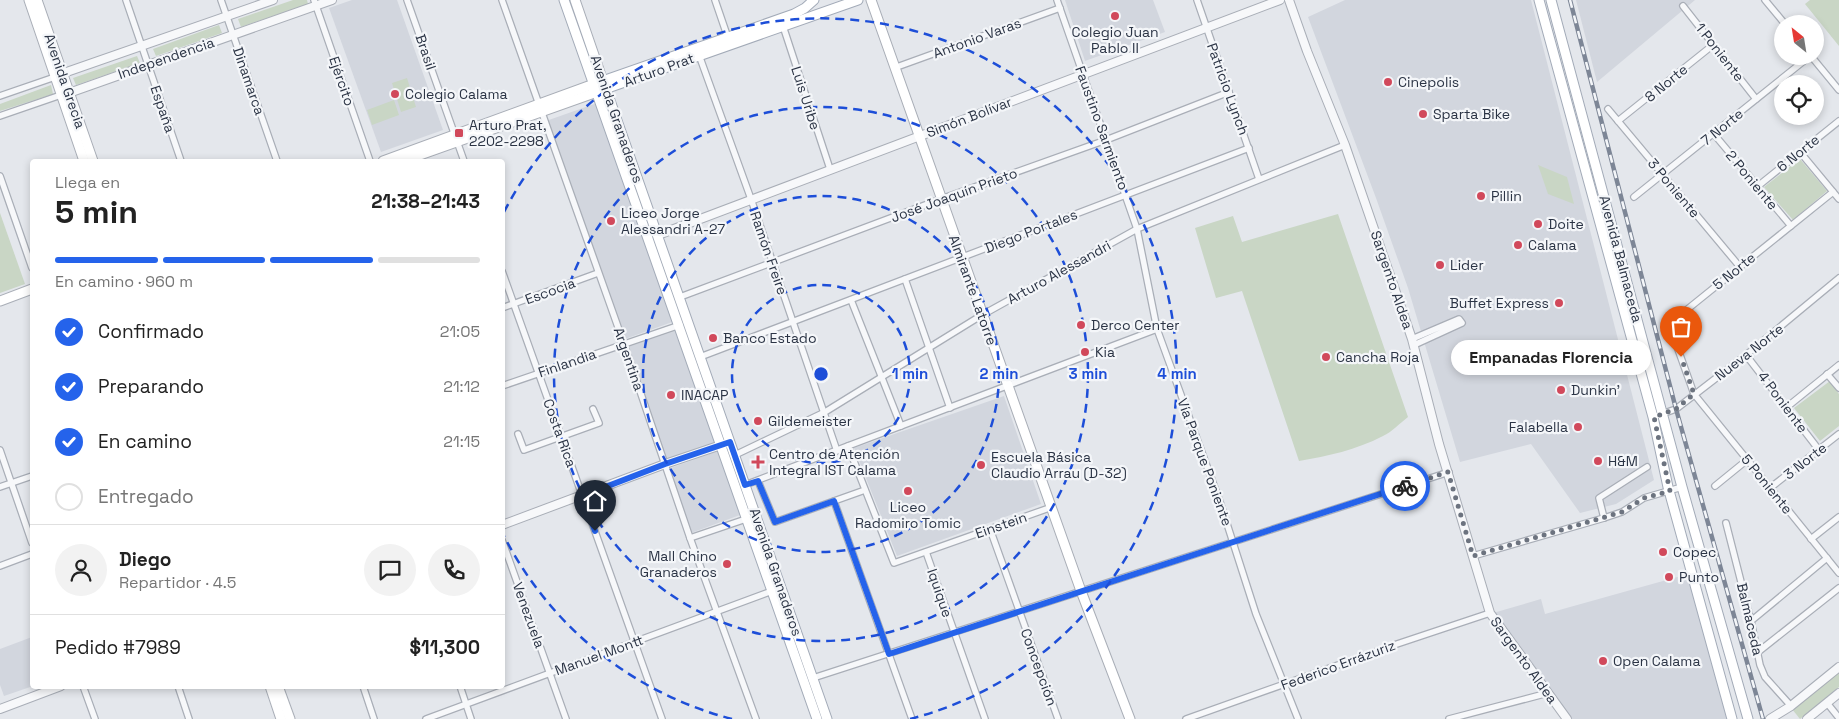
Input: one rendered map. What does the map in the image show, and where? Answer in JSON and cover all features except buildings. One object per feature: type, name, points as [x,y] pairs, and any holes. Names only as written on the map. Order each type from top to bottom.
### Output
[{"type":"main road","name":"Avenida Grecia","points":[[29,0],[59,75]]},
{"type":"main road","name":"Avenida Grecia","points":[[37,0],[83,159]]},
{"type":"main road","name":"Avenida Granaderos","points":[[564,0],[658,235],[828,719]]},
{"type":"main road","name":"Avenida Granaderos","points":[[575,0],[600,87],[678,326],[817,719]]},
{"type":"main road","name":"Arturo Prat","points":[[600,87],[794,14],[814,0]]},
{"type":"main road","name":"Arturo Prat","points":[[408,159],[540,108],[858,0]]},
{"type":"main road","name":"Almirante Latorre","points":[[871,0],[1081,591],[1130,719]]},
{"type":"main road","name":"Avenida Balmaceda","points":[[1538,0],[1654,417],[1670,491],[1732,719]]},
{"type":"main road","name":"Avenida Balmaceda","points":[[1551,0],[1682,487],[1748,719]]},
{"type":"main road","name":"Avenida Grecia","points":[[65,94],[92,159]]},
{"type":"main road","name":"Arturo Prat","points":[[390,159],[456,139]]},
{"type":"main road","points":[[0,301],[30,290]]},
{"type":"main road","points":[[271,689],[281,719]]},
{"type":"main road","points":[[279,689],[290,719]]},
{"type":"street","name":"España","points":[[126,0],[180,159]]},
{"type":"street","name":"Dinamarca","points":[[221,0],[276,159]]},
{"type":"street","name":"Independencia","points":[[0,96],[274,0]]},
{"type":"street","name":"Independencia","points":[[0,116],[315,3],[332,0]]},
{"type":"street","name":"Brasil","points":[[407,0],[463,159]]},
{"type":"street","name":"Argentina","points":[[502,0],[624,344],[716,612],[756,719]]},
{"type":"street","points":[[715,0],[728,38]]},
{"type":"street","name":"Faustino Sarmiento","points":[[1058,0],[1137,228]]},
{"type":"street","name":"Patricio Lynch","points":[[1197,0],[1259,179]]},
{"type":"street","name":"Simón Bolívar","points":[[658,235],[1280,0]]},
{"type":"street","name":"Sargento Aldea","points":[[1289,0],[1307,51],[1345,145],[1413,342],[1439,444],[1490,613],[1567,719]]},
{"type":"street","points":[[1765,0],[1778,15]]},
{"type":"street","name":"Ejército","points":[[315,3],[369,159]]},
{"type":"street","name":"1 Poniente","points":[[1684,6],[1756,99]]},
{"type":"street","name":"Antonio Varas","points":[[894,68],[1060,8]]},
{"type":"street","name":"Luis Uribe","points":[[783,26],[830,170]]},
{"type":"street","name":"8 Norte","points":[[1618,121],[1713,45]]},
{"type":"street","name":"Ramón Freire","points":[[699,55],[838,450]]},
{"type":"street","name":"7 Norte","points":[[1634,197],[1799,65]]},
{"type":"street","points":[[1818,65],[1839,90]]},
{"type":"street","name":"José Joaquín Prieto","points":[[680,297],[941,199],[1106,140],[1229,92]]},
{"type":"street","name":"3 Poniente","points":[[1608,109],[1740,267]]},
{"type":"street","name":"6 Norte","points":[[1758,186],[1839,121]]},
{"type":"street","name":"2 Poniente","points":[[1713,133],[1791,226]]},
{"type":"street","name":"Arturo Alessandri","points":[[735,455],[825,412],[929,349],[982,314],[1137,228],[1345,145]]},
{"type":"street","name":"Diego Portales","points":[[700,357],[1249,148]]},
{"type":"street","points":[[1800,152],[1839,199]]},
{"type":"street","points":[[0,176],[30,262]]},
{"type":"street","name":"5 Norte","points":[[1694,394],[1670,327],[1674,320],[1833,192]]},
{"type":"street","name":"Vía Parque Poniente","points":[[1137,228],[1157,329],[1233,542],[1256,614],[1298,719]]},
{"type":"street","name":"Escocia","points":[[505,307],[598,274]]},
{"type":"street","name":"Nueva Norte","points":[[1654,417],[1664,415],[1676,409],[1746,355],[1839,278]]},
{"type":"street","points":[[505,279],[539,373]]},
{"type":"street","points":[[905,279],[950,408]]},
{"type":"street","points":[[851,300],[901,426]]},
{"type":"street","points":[[1459,319],[1462,323],[1413,342],[1459,319]]},
{"type":"street","name":"Finlandia","points":[[505,385],[688,322]]},
{"type":"street","points":[[745,485],[1157,329]]},
{"type":"street","name":"4 Poniente","points":[[1746,355],[1819,450]]},
{"type":"street","points":[[1787,408],[1839,364]]},
{"type":"street","name":"Costa Rica","points":[[539,373],[662,719]]},
{"type":"street","points":[[1827,374],[1839,388]]},
{"type":"street","name":"5 Poniente","points":[[1694,394],[1839,573]]},
{"type":"street","points":[[518,434],[524,450],[599,423],[593,409]]},
{"type":"street","name":"3 Norte","points":[[1770,488],[1839,434]]},
{"type":"street","points":[[505,524],[665,464],[730,442]]},
{"type":"street","points":[[758,481],[775,522],[865,490],[848,446]]},
{"type":"street","points":[[0,450],[30,536]]},
{"type":"street","points":[[1715,486],[1747,460]]},
{"type":"street","points":[[1604,518],[1599,498],[1646,467]]},
{"type":"street","points":[[813,678],[1448,472]]},
{"type":"street","points":[[0,487],[30,477]]},
{"type":"street","points":[[1473,556],[1604,518],[1622,512],[1644,498],[1682,487]]},
{"type":"street","name":"Einstein","points":[[865,490],[894,563],[1052,507]]},
{"type":"street","points":[[834,501],[912,719]]},
{"type":"street","points":[[1811,539],[1839,517]]},
{"type":"street","points":[[690,538],[746,519]]},
{"type":"street","name":"Balmaceda","points":[[1726,522],[1760,665],[1765,677],[1791,706]]},
{"type":"street","name":"Concepción","points":[[990,529],[1058,719]]},
{"type":"street","name":"Venezuela","points":[[505,548],[566,719]]},
{"type":"street","name":"Iquique","points":[[926,552],[985,719]]},
{"type":"street","points":[[0,566],[30,555]]},
{"type":"street","points":[[1751,621],[1827,558]]},
{"type":"street","points":[[1758,652],[1839,588]]},
{"type":"street","name":"Manuel Montt","points":[[426,719],[772,591]]},
{"type":"street","name":"Federico Errázuriz","points":[[1186,719],[1490,613]]},
{"type":"street","points":[[1770,719],[1791,706],[1839,667]]},
{"type":"street","points":[[0,709],[54,689]]},
{"type":"street","points":[[84,689],[94,719]]},
{"type":"street","points":[[179,689],[189,719]]},
{"type":"street","points":[[364,689],[374,719]]},
{"type":"street","points":[[461,689],[471,719]]},
{"type":"street","points":[[1807,719],[1839,693]]},
{"type":"street","points":[[1449,719],[1548,694]]},
{"type":"street","points":[[1827,703],[1839,718]]},
{"type":"shaded area","name":"Colegio Calama","points":[[352,0],[397,0],[443,130],[381,152],[329,8]]},
{"type":"shaded area","name":"Colegio Juan Pablo II","points":[[1065,0],[1153,0],[1165,32],[1085,61]]},
{"type":"shaded area","name":"Calama","points":[[1345,0],[1531,0],[1654,480],[1616,504],[1580,513],[1531,444],[1460,462],[1408,288],[1308,17]]},
{"type":"shaded area","points":[[1576,0],[1695,0],[1597,82]]},
{"type":"shaded area","name":"Liceo Jorge Alessandri A-27","points":[[597,103],[675,321],[625,339],[546,121]]},
{"type":"shaded area","name":"INACAP","points":[[675,331],[716,442],[666,461],[628,347]]},
{"type":"shaded area","points":[[1004,396],[1041,504],[897,556],[854,448]]},
{"type":"shaded area","points":[[718,451],[740,515],[691,533],[668,469]]},
{"type":"shaded area","points":[[1688,574],[1728,719],[1571,719],[1493,613],[1541,599],[1545,614]]},
{"type":"shaded area","points":[[30,638],[30,687],[4,696],[0,685],[0,649]]},
{"type":"green space","points":[[293,0],[307,0],[308,4],[241,27],[238,19]]},
{"type":"green space","points":[[1810,0],[1839,0],[1839,46],[1824,27],[1824,15],[1814,15],[1805,4]]},
{"type":"green space","points":[[219,25],[222,33],[156,56],[153,49]]},
{"type":"green space","points":[[137,56],[140,63],[76,85],[73,78]]},
{"type":"green space","points":[[407,78],[416,107],[401,112],[392,83]]},
{"type":"green space","points":[[51,85],[53,94],[0,111],[0,104]]},
{"type":"green space","points":[[394,100],[399,115],[372,125],[367,110]]},
{"type":"green space","points":[[1800,159],[1827,191],[1793,220],[1764,187]]},
{"type":"green space","points":[[1538,165],[1567,177],[1574,204],[1548,194]]},
{"type":"green space","points":[[0,213],[25,284],[0,293]]},
{"type":"green space","name":"Cancha Roja","points":[[1338,214],[1408,417],[1393,430],[1373,441],[1331,455],[1299,461],[1242,291],[1216,298],[1195,228],[1233,216],[1242,242]]},
{"type":"green space","points":[[1830,381],[1839,394],[1839,426],[1820,441],[1794,408]]},
{"type":"green space","points":[[1839,670],[1839,687],[1800,719],[1792,709]]},
{"type":"railway","points":[[1570,0],[1676,409],[1763,719]]},
{"type":"way so far","points":[[1405,486],[1448,472],[1473,556],[1604,518],[1622,512],[1644,498],[1670,491],[1654,417],[1664,415],[1676,409],[1694,394],[1681,357]]},
{"type":"place","name":"Colegio Juan Pablo II","points":[[1115,16]]},
{"type":"place","name":"Cinepolis","points":[[1388,82]]},
{"type":"place","name":"Colegio Calama","points":[[395,94]]},
{"type":"place","name":"Sparta Bike","points":[[1423,114]]},
{"type":"place","name":"Arturo Prat, 2202-2298","points":[[459,133]]},
{"type":"place","name":"Pillin","points":[[1481,196]]},
{"type":"place","name":"Liceo Jorge Alessandri A-27","points":[[611,221]]},
{"type":"place","name":"Doite","points":[[1538,224]]},
{"type":"place","name":"Calama","points":[[1518,245]]},
{"type":"place","name":"Lider","points":[[1440,265]]},
{"type":"place","name":"Buffet Express","points":[[1559,303]]},
{"type":"place","name":"Derco Center","points":[[1081,325]]},
{"type":"place","name":"Banco Estado","points":[[713,338]]},
{"type":"place","name":"Kia","points":[[1085,352]]},
{"type":"place","name":"Cancha Roja","points":[[1326,357]]},
{"type":"place","name":"Empanadas Florencia","points":[[1681,357]]},
{"type":"place","name":"Dunkin'","points":[[1561,390]]},
{"type":"place","name":"INACAP","points":[[671,395]]},
{"type":"place","name":"Gildemeister","points":[[758,421]]},
{"type":"place","name":"Falabella","points":[[1578,427]]},
{"type":"place","name":"H&M","points":[[1598,461]]},
{"type":"place","name":"Centro de Atención Integral IST Calama","points":[[758,462]]},
{"type":"place","name":"Escuela Básica Claudio Arrau (D-32)","points":[[981,465]]},
{"type":"place","name":"Liceo Radomiro Tomic","points":[[908,491]]},
{"type":"place","name":"Copec","points":[[1663,552]]},
{"type":"place","name":"Mall Chino Granaderos","points":[[727,564]]},
{"type":"place","name":"Punto","points":[[1669,577]]},
{"type":"place","name":"Open Calama","points":[[1603,661]]},
{"type":"route","points":[[595,531],[582,496],[665,464],[730,442],[745,485],[758,481],[775,522],[834,501],[889,654],[1405,486]]}]
